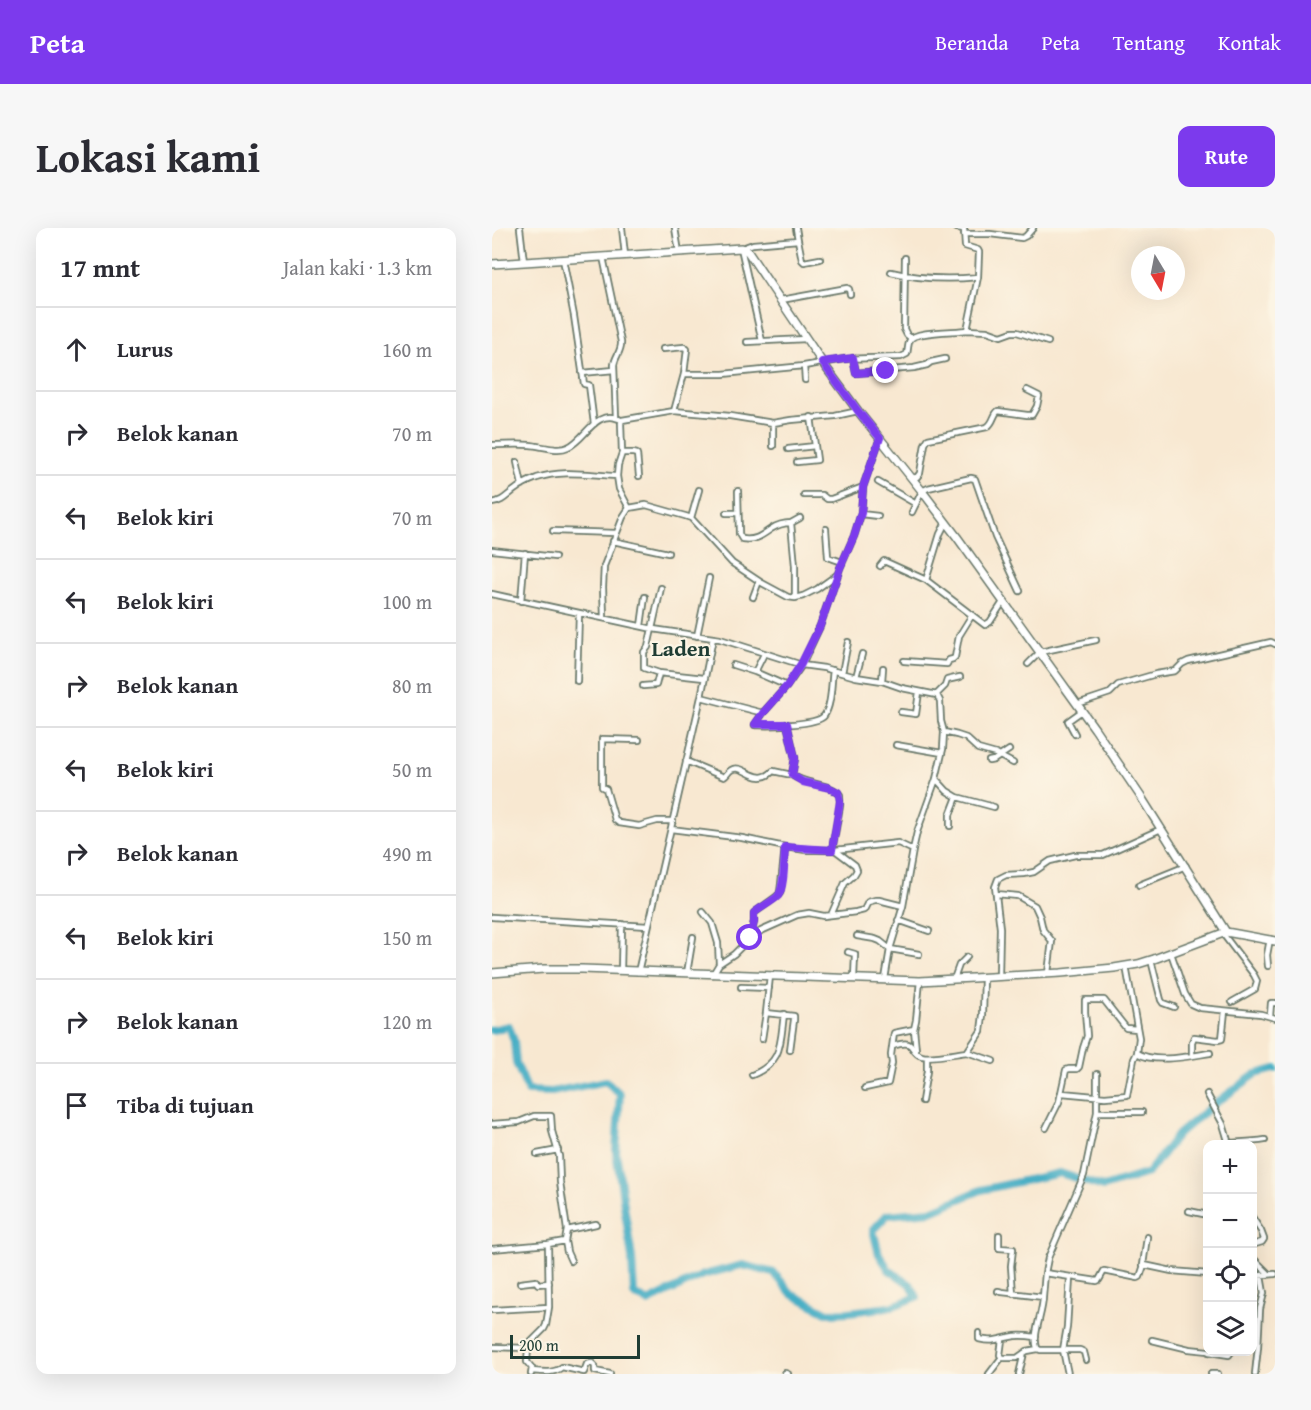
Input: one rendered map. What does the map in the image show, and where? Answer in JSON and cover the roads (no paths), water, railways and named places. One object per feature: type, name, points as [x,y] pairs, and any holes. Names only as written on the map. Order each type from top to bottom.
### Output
[{"type":"main road","points":[[492,264],[741,248],[751,255],[822,362],[946,522],[1124,770],[1186,866],[1225,933]]},
{"type":"main road","points":[[492,973],[544,969],[920,981],[1126,966],[1151,960],[1225,933],[1273,940]]},
{"type":"street","points":[[520,228],[524,262]]},
{"type":"street","points":[[622,228],[625,255]]},
{"type":"street","points":[[675,228],[679,252]]},
{"type":"street","points":[[796,228],[802,261],[820,259]]},
{"type":"street","points":[[957,228],[964,229],[965,246],[979,252],[978,277],[967,330]]},
{"type":"street","points":[[964,234],[1022,238],[1033,228]]},
{"type":"street","points":[[762,341],[741,248],[753,244],[798,240]]},
{"type":"street","points":[[603,257],[621,342],[621,349],[614,362],[622,453],[617,476],[619,489],[629,508]]},
{"type":"street","points":[[905,258],[904,330],[911,338]]},
{"type":"street","points":[[563,259],[584,384],[589,386],[594,424]]},
{"type":"street","points":[[891,272],[952,278],[978,277]]},
{"type":"street","points":[[780,300],[847,288],[850,294]]},
{"type":"street","points":[[684,374],[723,374],[804,366],[853,358],[903,356],[907,353],[911,338],[922,334],[967,330],[987,331],[1001,336],[1017,332],[1048,342]]},
{"type":"street","points":[[747,342],[806,339]]},
{"type":"street","points":[[663,349],[684,347],[687,349],[684,374],[675,411]]},
{"type":"street","points":[[853,358],[856,373],[914,368],[945,359]]},
{"type":"street","points":[[804,366],[805,380]]},
{"type":"street","points":[[582,373],[614,370]]},
{"type":"street","points":[[912,478],[917,477],[920,473],[928,439],[987,427],[992,424],[998,411],[1032,415],[1039,396],[1027,390]]},
{"type":"street","points":[[492,445],[565,448],[573,444],[594,424],[612,416],[619,419],[675,411],[773,423],[858,411]]},
{"type":"street","points":[[797,462],[816,461],[811,417]]},
{"type":"street","points":[[773,423],[773,447]]},
{"type":"street","points":[[833,670],[828,704],[821,719],[806,723],[755,724],[787,686],[820,626],[854,536],[861,513],[863,487],[880,438]]},
{"type":"street","points":[[788,448],[815,446]]},
{"type":"street","points":[[622,453],[637,454],[639,476]]},
{"type":"street","points":[[518,462],[522,485]]},
{"type":"street","points":[[492,503],[501,501],[522,485],[560,472],[617,476]]},
{"type":"street","points":[[912,512],[922,491],[938,485],[975,479],[995,537],[1020,591]]},
{"type":"street","points":[[878,482],[916,504]]},
{"type":"street","points":[[804,495],[822,495],[831,499],[863,487]]},
{"type":"street","points":[[691,519],[699,490]]},
{"type":"street","points":[[738,491],[739,535],[742,539],[758,538],[778,525],[800,519]]},
{"type":"street","points":[[604,618],[604,566],[622,517],[629,508],[646,506],[678,513],[691,519],[732,563],[779,593],[795,598],[808,594],[838,574]]},
{"type":"street","points":[[726,513],[738,513]]},
{"type":"street","points":[[861,513],[878,516]]},
{"type":"street","points":[[926,580],[946,522]]},
{"type":"street","points":[[791,523],[795,598]]},
{"type":"street","points":[[826,529],[828,556],[843,562]]},
{"type":"street","points":[[553,531],[616,533]]},
{"type":"street","points":[[613,541],[668,553]]},
{"type":"street","points":[[492,550],[555,557]]},
{"type":"street","points":[[521,601],[525,553]]},
{"type":"street","points":[[880,566],[884,561],[926,580],[985,625],[1004,602]]},
{"type":"street","points":[[697,636],[709,578]]},
{"type":"street","points":[[753,597],[759,581]]},
{"type":"street","points":[[662,588],[648,647],[644,652],[644,668],[658,673],[704,678]]},
{"type":"street","points":[[492,594],[641,626],[728,641],[801,664],[936,695],[940,701],[944,732],[942,753],[936,779],[917,832],[903,906],[890,949],[885,979]]},
{"type":"street","points":[[641,626],[645,597]]},
{"type":"street","points":[[577,681],[579,613]]},
{"type":"street","points":[[904,661],[947,664],[954,658],[958,636],[972,615]]},
{"type":"street","points":[[638,972],[713,638]]},
{"type":"street","points":[[1028,664],[1040,652],[1096,640]]},
{"type":"street","points":[[842,673],[848,642]]},
{"type":"street","points":[[1075,734],[1068,721],[1079,707],[1110,693],[1118,685],[1175,671],[1188,662],[1269,642],[1275,644]]},
{"type":"street","points":[[755,672],[764,654]]},
{"type":"street","points":[[856,677],[862,654]]},
{"type":"street","points":[[733,665],[787,686]]},
{"type":"street","points":[[882,681],[883,668]]},
{"type":"street","points":[[643,686],[656,685],[658,673]]},
{"type":"street","points":[[936,695],[945,686],[947,680],[960,677]]},
{"type":"street","points":[[901,712],[916,714],[920,692]]},
{"type":"street","points":[[701,697],[763,713]]},
{"type":"street","points":[[787,724],[795,758],[792,775]]},
{"type":"street","points":[[944,732],[966,738],[982,750],[1001,756],[1013,763]]},
{"type":"street","points":[[639,740],[602,739],[602,787],[606,789],[615,820],[619,823],[639,826],[657,821],[673,821]]},
{"type":"street","points":[[896,744],[942,753]]},
{"type":"street","points":[[989,761],[1009,750]]},
{"type":"street","points":[[686,761],[724,777],[732,769],[737,768],[763,777],[768,777],[773,771],[792,775],[803,782],[838,792],[840,801],[833,850]]},
{"type":"street","points":[[936,779],[957,798],[994,807]]},
{"type":"street","points":[[950,826],[950,815],[957,798]]},
{"type":"street","points":[[671,829],[785,847],[833,850],[898,843],[913,849]]},
{"type":"street","points":[[999,976],[1000,928],[996,894],[997,882],[1001,876],[1034,872],[1050,861],[1076,855],[1105,854],[1161,829]]},
{"type":"street","points":[[750,938],[754,913],[780,893],[785,847]]},
{"type":"street","points":[[831,915],[845,883],[857,870],[855,864],[833,850]]},
{"type":"street","points":[[1139,885],[1186,866]]},
{"type":"street","points":[[996,894],[1018,896],[1035,906],[1043,930],[1052,941],[1048,973]]},
{"type":"street","points":[[713,974],[719,964],[734,954],[750,938],[779,922],[798,915],[849,914],[862,910],[868,902],[875,900],[903,906]]},
{"type":"street","points":[[703,912],[714,929],[718,943],[719,964]]},
{"type":"street","points":[[492,916],[648,926]]},
{"type":"street","points":[[898,920],[929,931]]},
{"type":"street","points":[[621,971],[622,924]]},
{"type":"street","points":[[1225,933],[1257,981],[1255,989],[1232,1002]]},
{"type":"street","points":[[857,936],[880,940],[890,949],[919,954]]},
{"type":"street","points":[[687,973],[693,937]]},
{"type":"street","points":[[1268,966],[1267,955],[1273,940]]},
{"type":"street","points":[[848,952],[855,954],[854,978]]},
{"type":"street","points":[[1171,953],[1185,994],[1191,1004],[1200,1008],[1273,1017],[1271,1003],[1275,1003]]},
{"type":"street","points":[[954,979],[959,965],[967,957]]},
{"type":"street","points":[[1151,960],[1161,1000],[1174,1007]]},
{"type":"street","points":[[1062,1093],[1097,1097],[1127,1095],[1139,1041],[1126,966]]},
{"type":"street","points":[[762,1039],[770,976]]},
{"type":"street","points":[[967,1052],[981,1031],[984,977]]},
{"type":"street","points":[[917,1053],[914,1029],[920,981]]},
{"type":"street","points":[[741,987],[769,988]]},
{"type":"street","points":[[1046,1128],[1062,1093],[1066,1070],[1077,1069],[1087,1039],[1085,1000],[1103,999],[1126,1028],[1137,1029]]},
{"type":"street","points":[[1192,1055],[1194,1037],[1222,1039],[1225,1011]]},
{"type":"street","points":[[766,1013],[794,1017],[790,1050]]},
{"type":"street","points":[[752,1075],[770,1065],[778,1052],[784,1014]]},
{"type":"street","points":[[865,1088],[886,1084],[890,1081],[894,1033],[914,1029]]},
{"type":"street","points":[[893,1046],[908,1044],[920,1056],[967,1052],[993,1061]]},
{"type":"street","points":[[1137,1053],[1149,1057],[1170,1058],[1210,1053]]},
{"type":"street","points":[[922,1101],[927,1057]]},
{"type":"street","points":[[1038,1349],[1035,1343],[1042,1310],[1048,1258],[1084,1175],[1097,1112],[1097,1074]]},
{"type":"street","points":[[1209,1096],[1223,1124],[1228,1140]]},
{"type":"street","points":[[1097,1112],[1142,1112]]},
{"type":"street","points":[[492,1124],[519,1122],[534,1116],[551,1116],[552,1131],[558,1150],[567,1230],[565,1241],[571,1261]]},
{"type":"street","points":[[1257,1142],[1265,1140]]},
{"type":"street","points":[[537,1154],[558,1150]]},
{"type":"street","points":[[1189,1211],[1203,1214]]},
{"type":"street","points":[[567,1230],[596,1224]]},
{"type":"street","points":[[1257,1225],[1264,1239],[1257,1244]]},
{"type":"street","points":[[999,1234],[999,1248],[1012,1249],[1013,1294]]},
{"type":"street","points":[[1045,1273],[1098,1281],[1104,1271],[1139,1278],[1148,1237]]},
{"type":"street","points":[[492,1249],[565,1241]]},
{"type":"street","points":[[548,1244],[549,1307],[544,1329],[528,1347],[527,1362],[532,1372],[552,1371],[562,1367],[584,1372],[587,1364],[592,1363],[595,1371],[610,1374]]},
{"type":"street","points":[[1257,1261],[1272,1274]]},
{"type":"street","points":[[1143,1265],[1172,1271],[1203,1274]]},
{"type":"street","points":[[1257,1276],[1272,1274]]},
{"type":"street","points":[[1255,1374],[1260,1309],[1264,1293],[1261,1276]]},
{"type":"street","points":[[1067,1374],[1063,1350],[1070,1278]]},
{"type":"street","points":[[520,1283],[536,1281],[538,1284],[549,1284]]},
{"type":"street","points":[[998,1291],[1043,1297]]},
{"type":"street","points":[[492,1310],[549,1307]]},
{"type":"street","points":[[979,1333],[980,1339],[990,1341],[1016,1336],[1036,1337]]},
{"type":"street","points":[[1002,1340],[1000,1354],[1002,1357]]},
{"type":"street","points":[[1152,1340],[1203,1350]]},
{"type":"street","points":[[492,1347],[528,1347]]},
{"type":"street","points":[[1002,1357],[1017,1358],[1024,1352],[1038,1349],[1083,1351],[1086,1360]]},
{"type":"street","points":[[1019,1374],[1024,1352]]},
{"type":"street","points":[[989,1374],[1002,1357]]},
{"type":"street","points":[[1211,1374],[1218,1374]]},
{"type":"waterway","points":[[492,1030],[509,1026],[514,1041],[516,1063],[528,1091],[552,1092],[606,1081],[620,1094],[616,1152],[632,1258],[634,1294],[648,1302],[703,1275],[742,1265],[774,1273],[792,1294],[828,1313],[890,1307],[917,1297],[911,1285],[889,1270],[879,1254],[873,1230],[887,1215],[931,1211],[981,1190],[1060,1173],[1103,1187],[1148,1173],[1178,1134],[1213,1105],[1256,1074],[1275,1069]]},
{"type":"district","name":"Laden","points":[[681,648]]}]
